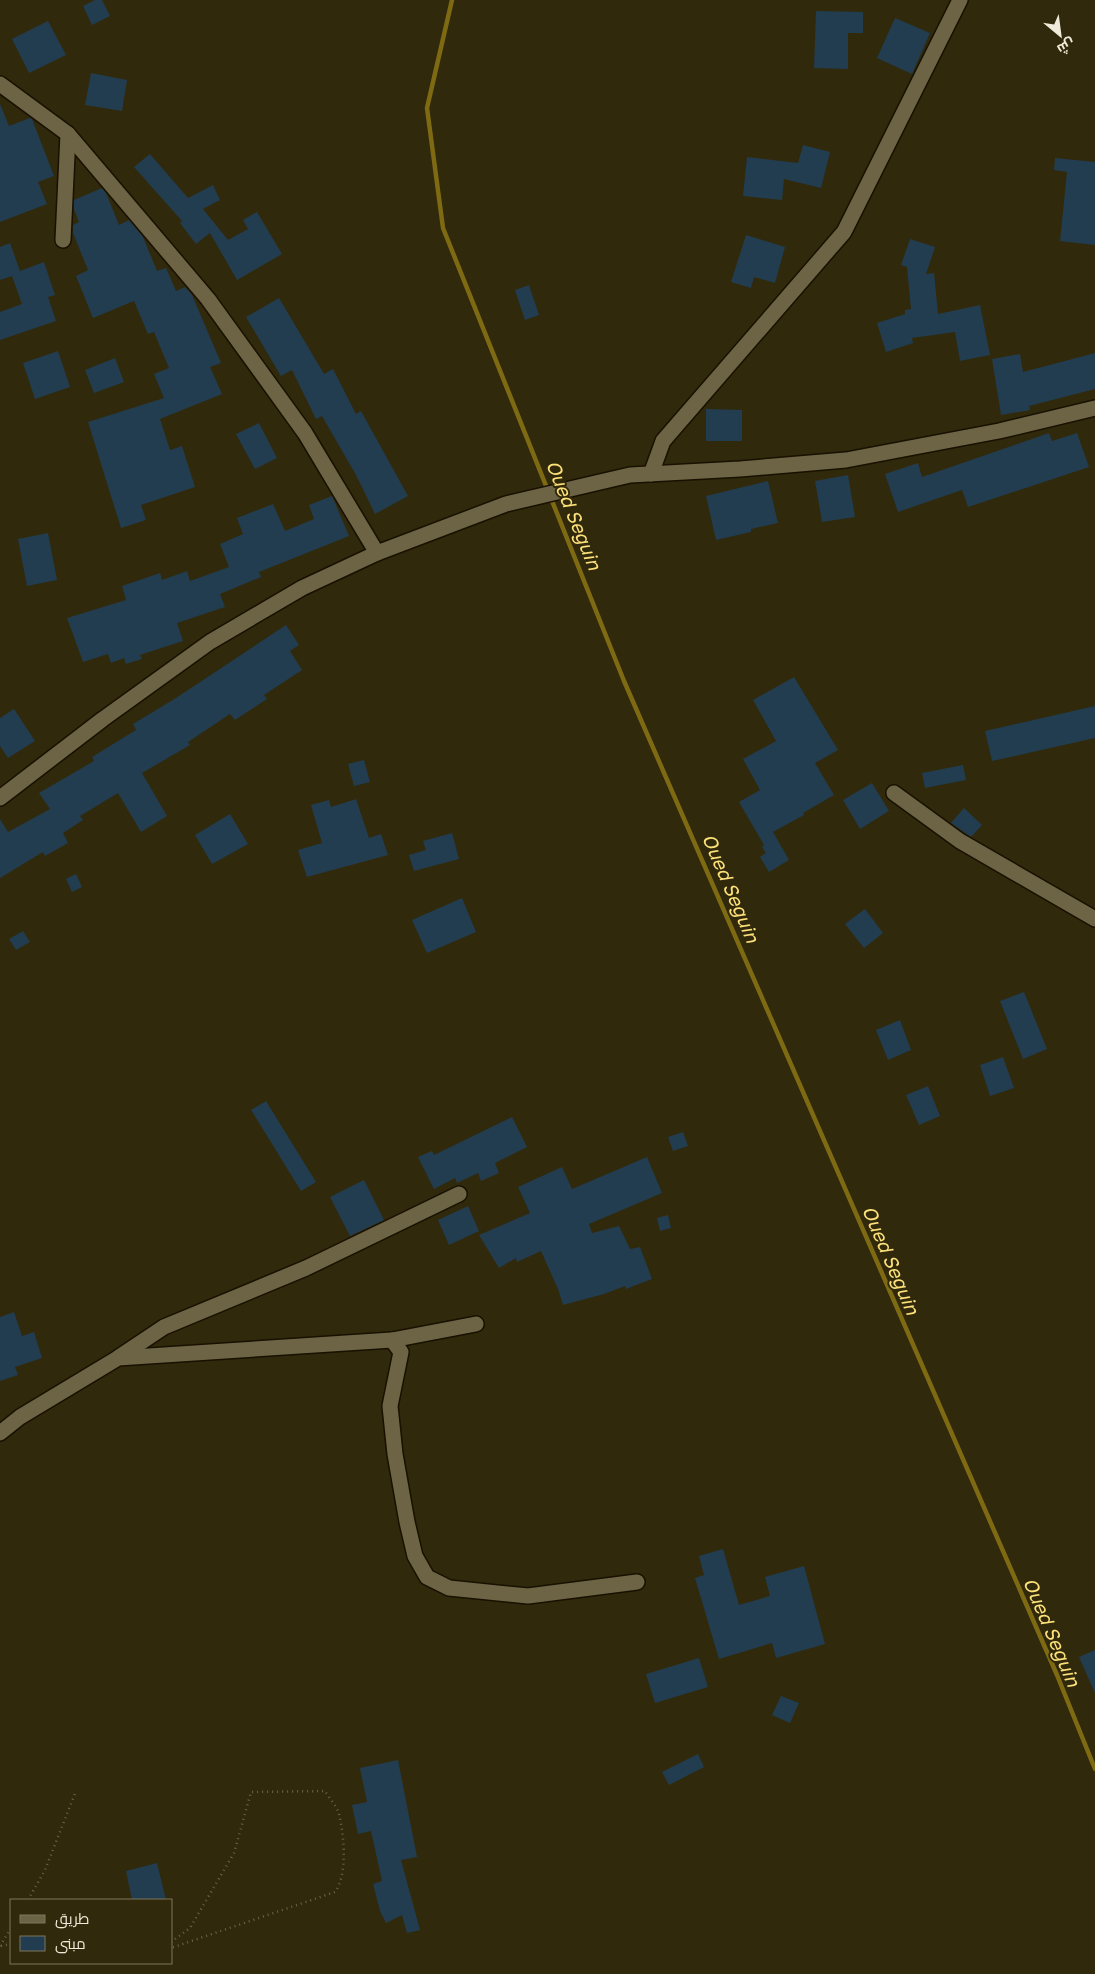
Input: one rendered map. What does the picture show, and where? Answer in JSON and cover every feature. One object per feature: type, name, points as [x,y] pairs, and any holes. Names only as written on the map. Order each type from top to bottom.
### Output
[{"type":"street","points":[[652,474],[664,441],[844,232],[960,0]]},
{"type":"street","points":[[0,84],[68,134],[208,299],[305,432],[378,553]]},
{"type":"street","points":[[63,240],[68,134]]},
{"type":"street","points":[[0,798],[102,719],[210,642],[302,588],[378,553],[506,504],[630,475],[740,469],[846,460],[999,432],[1095,408]]},
{"type":"street","points":[[894,793],[960,841],[1095,919]]},
{"type":"street","points":[[0,1433],[20,1416],[118,1358],[164,1327],[306,1268],[459,1194]]},
{"type":"street","points":[[118,1358],[392,1340],[476,1324]]},
{"type":"street","points":[[392,1340],[401,1352],[390,1406],[395,1454],[415,1556],[427,1577],[449,1588],[528,1596],[637,1582]]},
{"type":"path","points":[[29,1899],[46,1870],[76,1791]]},
{"type":"path","points":[[172,1941],[190,1928],[234,1853],[251,1792],[325,1791],[339,1813],[344,1857],[341,1883],[335,1892],[172,1948]]},
{"type":"path","points":[[0,1946],[10,1930]]},
{"type":"building","points":[[95,0],[102,0],[110,16],[92,25],[83,6]]},
{"type":"building","points":[[816,11],[863,12],[863,33],[848,33],[848,69],[814,68]]},
{"type":"building","points":[[895,18],[930,33],[912,74],[877,58]]},
{"type":"building","points":[[48,21],[66,55],[29,73],[12,39]]},
{"type":"building","points":[[91,73],[127,80],[122,111],[85,105]]},
{"type":"building","points":[[0,104],[9,126],[30,118],[32,119],[54,176],[38,182],[47,204],[0,222]]},
{"type":"building","points":[[803,145],[830,152],[821,188],[784,179],[782,200],[743,196],[747,157],[798,163]]},
{"type":"building","points":[[150,154],[188,198],[213,185],[220,200],[203,209],[228,240],[248,229],[243,220],[257,212],[282,254],[237,280],[210,233],[196,244],[180,223],[182,221],[134,167]]},
{"type":"building","points":[[1055,158],[1095,162],[1095,245],[1060,241],[1067,172],[1054,170]]},
{"type":"building","points":[[102,188],[106,193],[119,225],[129,220],[143,237],[157,271],[166,268],[176,291],[185,287],[192,295],[221,363],[210,367],[222,394],[160,419],[170,450],[182,446],[195,487],[141,505],[146,520],[121,528],[88,422],[164,398],[154,374],[169,368],[154,332],[148,334],[134,301],[93,318],[76,276],[88,270],[73,233],[73,225],[79,222],[74,209],[74,200]]},
{"type":"building","points":[[746,235],[785,247],[775,283],[754,277],[751,288],[731,282]]},
{"type":"building","points":[[910,239],[935,247],[926,274],[934,273],[938,314],[980,305],[990,355],[960,361],[955,332],[912,338],[913,343],[886,352],[877,323],[905,314],[905,310],[911,309],[907,267],[901,265]]},
{"type":"building","points":[[10,243],[20,271],[44,262],[55,295],[48,297],[56,321],[0,340],[0,312],[22,304],[12,276],[0,280],[0,247]]},
{"type":"building","points":[[529,285],[539,315],[525,320],[515,290]]},
{"type":"building","points":[[279,298],[324,374],[333,369],[356,414],[361,411],[408,496],[375,514],[356,475],[322,416],[316,419],[292,370],[281,376],[246,317]]},
{"type":"building","points":[[58,351],[70,387],[35,399],[23,363]]},
{"type":"building","points":[[1095,353],[1095,389],[1029,406],[1030,410],[1001,415],[992,359],[1020,354],[1023,372]]},
{"type":"building","points":[[115,358],[124,382],[94,393],[85,370]]},
{"type":"building","points":[[706,409],[742,410],[742,441],[706,441]]},
{"type":"building","points":[[259,423],[277,458],[255,469],[236,434]]},
{"type":"building","points":[[1049,433],[1052,441],[1077,433],[1089,467],[968,507],[962,490],[898,512],[885,474],[918,463],[922,477]]},
{"type":"building","points":[[848,475],[855,517],[822,522],[815,481]]},
{"type":"building","points":[[768,481],[778,523],[751,529],[751,532],[716,540],[706,496]]},
{"type":"building","points":[[332,496],[349,536],[259,572],[261,577],[220,594],[225,607],[177,623],[183,641],[140,655],[142,659],[126,664],[124,658],[111,663],[108,654],[83,662],[67,618],[126,600],[122,586],[160,573],[162,580],[187,571],[190,581],[229,567],[220,544],[243,534],[237,518],[273,504],[285,531],[314,519],[309,505]]},
{"type":"building","points":[[48,533],[57,580],[27,586],[18,539]]},
{"type":"building","points":[[286,625],[299,645],[290,651],[302,670],[264,695],[267,699],[235,720],[230,714],[188,742],[190,745],[142,773],[167,816],[141,832],[118,793],[80,816],[83,820],[63,833],[68,843],[45,856],[43,852],[0,878],[0,819],[8,832],[50,809],[39,793],[94,761],[92,757],[136,730],[133,724],[176,698]]},
{"type":"building","points":[[794,677],[838,750],[815,763],[834,795],[803,813],[804,815],[773,832],[789,860],[769,872],[760,857],[766,853],[762,847],[764,845],[739,802],[760,790],[743,759],[776,741],[753,700]]},
{"type":"building","points":[[1095,706],[1095,738],[992,761],[985,731]]},
{"type":"building","points":[[14,709],[35,741],[8,758],[0,746],[0,718]]},
{"type":"building","points":[[364,760],[370,782],[354,786],[348,764]]},
{"type":"building","points":[[963,765],[966,780],[925,788],[922,773]]},
{"type":"building","points":[[872,783],[889,811],[860,829],[843,800]]},
{"type":"building","points":[[356,799],[369,838],[381,834],[388,855],[307,877],[298,850],[322,843],[311,805],[329,800],[331,807]]},
{"type":"building","points":[[964,808],[982,825],[971,837],[951,823]]},
{"type":"building","points":[[230,814],[248,844],[212,864],[195,835]]},
{"type":"building","points":[[452,833],[459,859],[414,871],[409,855],[426,850],[423,841]]},
{"type":"building","points":[[76,874],[82,887],[72,892],[66,879]]},
{"type":"building","points":[[462,898],[476,932],[427,953],[412,920]]},
{"type":"building","points":[[865,909],[883,933],[864,948],[845,924]]},
{"type":"building","points":[[23,931],[30,942],[16,950],[9,939]]},
{"type":"building","points":[[1024,992],[1047,1049],[1023,1059],[1000,1001]]},
{"type":"building","points":[[900,1020],[911,1050],[888,1060],[876,1030]]},
{"type":"building","points":[[1003,1057],[1014,1088],[990,1096],[980,1065]]},
{"type":"building","points":[[928,1086],[940,1116],[919,1125],[906,1095]]},
{"type":"building","points":[[266,1101],[316,1182],[301,1191],[251,1110]]},
{"type":"building","points":[[512,1117],[527,1147],[495,1163],[499,1173],[481,1181],[478,1173],[457,1183],[455,1178],[434,1189],[418,1157],[432,1151],[434,1155]]},
{"type":"building","points":[[683,1132],[688,1146],[673,1151],[668,1137]]},
{"type":"building","points":[[647,1157],[662,1193],[589,1224],[592,1233],[619,1226],[630,1249],[640,1247],[652,1279],[626,1289],[625,1286],[563,1305],[541,1251],[517,1262],[516,1258],[499,1268],[479,1235],[530,1213],[518,1187],[562,1167],[572,1189]]},
{"type":"building","points":[[364,1180],[384,1220],[350,1236],[330,1197]]},
{"type":"building","points":[[468,1206],[479,1231],[449,1245],[438,1220]]},
{"type":"building","points":[[668,1215],[671,1228],[660,1231],[657,1218]]},
{"type":"building","points":[[14,1312],[22,1336],[34,1332],[42,1358],[15,1367],[18,1375],[0,1381],[0,1317]]},
{"type":"building","points":[[723,1549],[739,1605],[770,1596],[765,1577],[804,1566],[825,1644],[776,1658],[772,1643],[719,1659],[695,1578],[704,1575],[699,1556]]},
{"type":"building","points":[[1095,1650],[1095,1693],[1079,1657]]},
{"type":"building","points":[[699,1658],[708,1687],[655,1703],[646,1674]]},
{"type":"building","points":[[781,1696],[799,1703],[790,1723],[772,1715]]},
{"type":"building","points":[[698,1754],[704,1767],[669,1785],[662,1772]]},
{"type":"building","points":[[398,1760],[417,1857],[401,1860],[420,1930],[407,1933],[402,1915],[386,1923],[380,1911],[373,1884],[382,1881],[371,1831],[358,1834],[352,1805],[367,1802],[360,1768]]},
{"type":"building","points":[[157,1863],[166,1899],[132,1899],[126,1871]]},
{"type":"waterway","name":"Oued Seguin","points":[[452,0],[427,108],[443,228],[624,681],[1057,1675],[1095,1769]]}]
